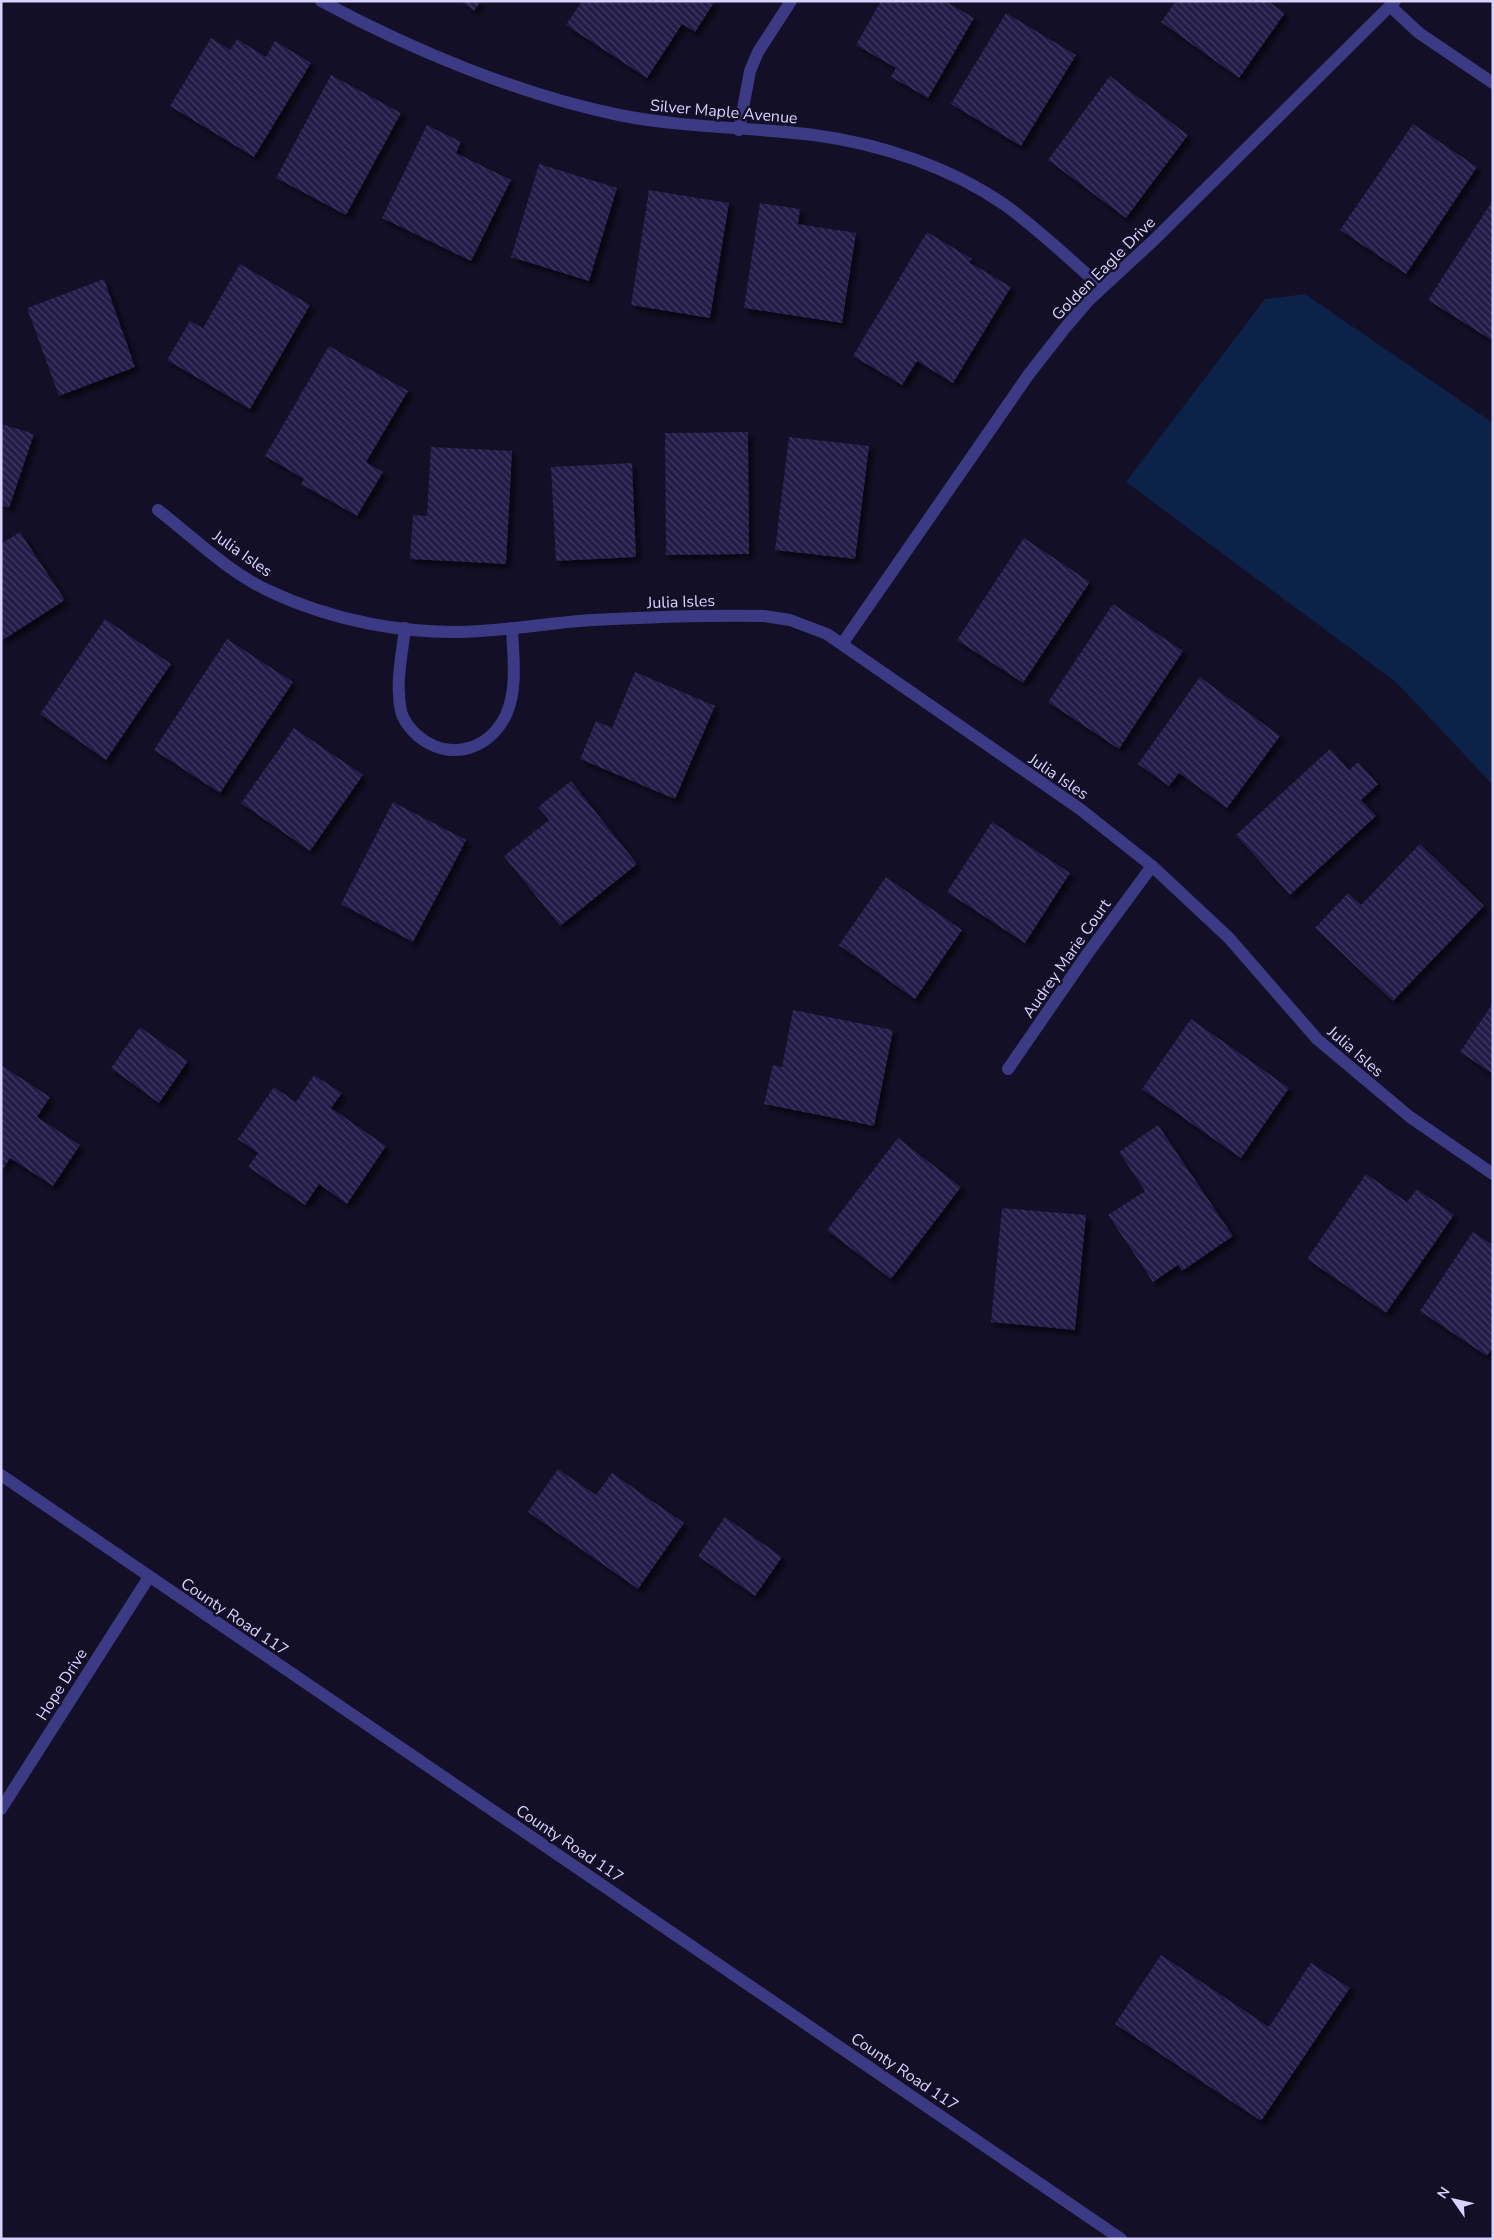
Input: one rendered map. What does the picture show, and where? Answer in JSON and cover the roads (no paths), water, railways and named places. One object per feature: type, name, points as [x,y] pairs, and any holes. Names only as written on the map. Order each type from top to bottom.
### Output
[{"type":"street","name":"Silver Maple Avenue","points":[[321,1],[447,60],[524,88],[607,112],[658,123],[813,135],[852,141],[886,150],[979,188],[1006,206],[1056,246],[1102,288]]},
{"type":"street","points":[[739,130],[750,71],[758,52],[791,1]]},
{"type":"street","points":[[1393,4],[1418,33],[1493,83]]},
{"type":"street","name":"Golden Eagle Drive","points":[[842,644],[1029,374],[1065,328],[1102,288],[1393,4]]},
{"type":"street","name":"Julia Isles","points":[[158,510],[246,578],[268,590],[338,616],[381,626],[478,632],[592,620],[764,616],[809,626],[828,634],[1080,809],[1152,866],[1229,938],[1317,1039],[1410,1117],[1493,1174]]},
{"type":"street","points":[[405,628],[398,687],[401,713],[407,724],[422,739],[436,747],[453,751],[479,743],[498,727],[506,716],[511,702],[514,678],[512,628]]},
{"type":"street","name":"Audrey Marie Court","points":[[1008,1070],[1088,953],[1152,866]]},
{"type":"street","name":"County Road 117","points":[[1,1474],[149,1577],[1121,2239]]},
{"type":"street","name":"Hope Drive","points":[[1,1809],[149,1577]]},
{"type":"water","points":[[1305,294],[1493,423],[1493,785],[1397,683],[1126,482],[1265,299]]}]
